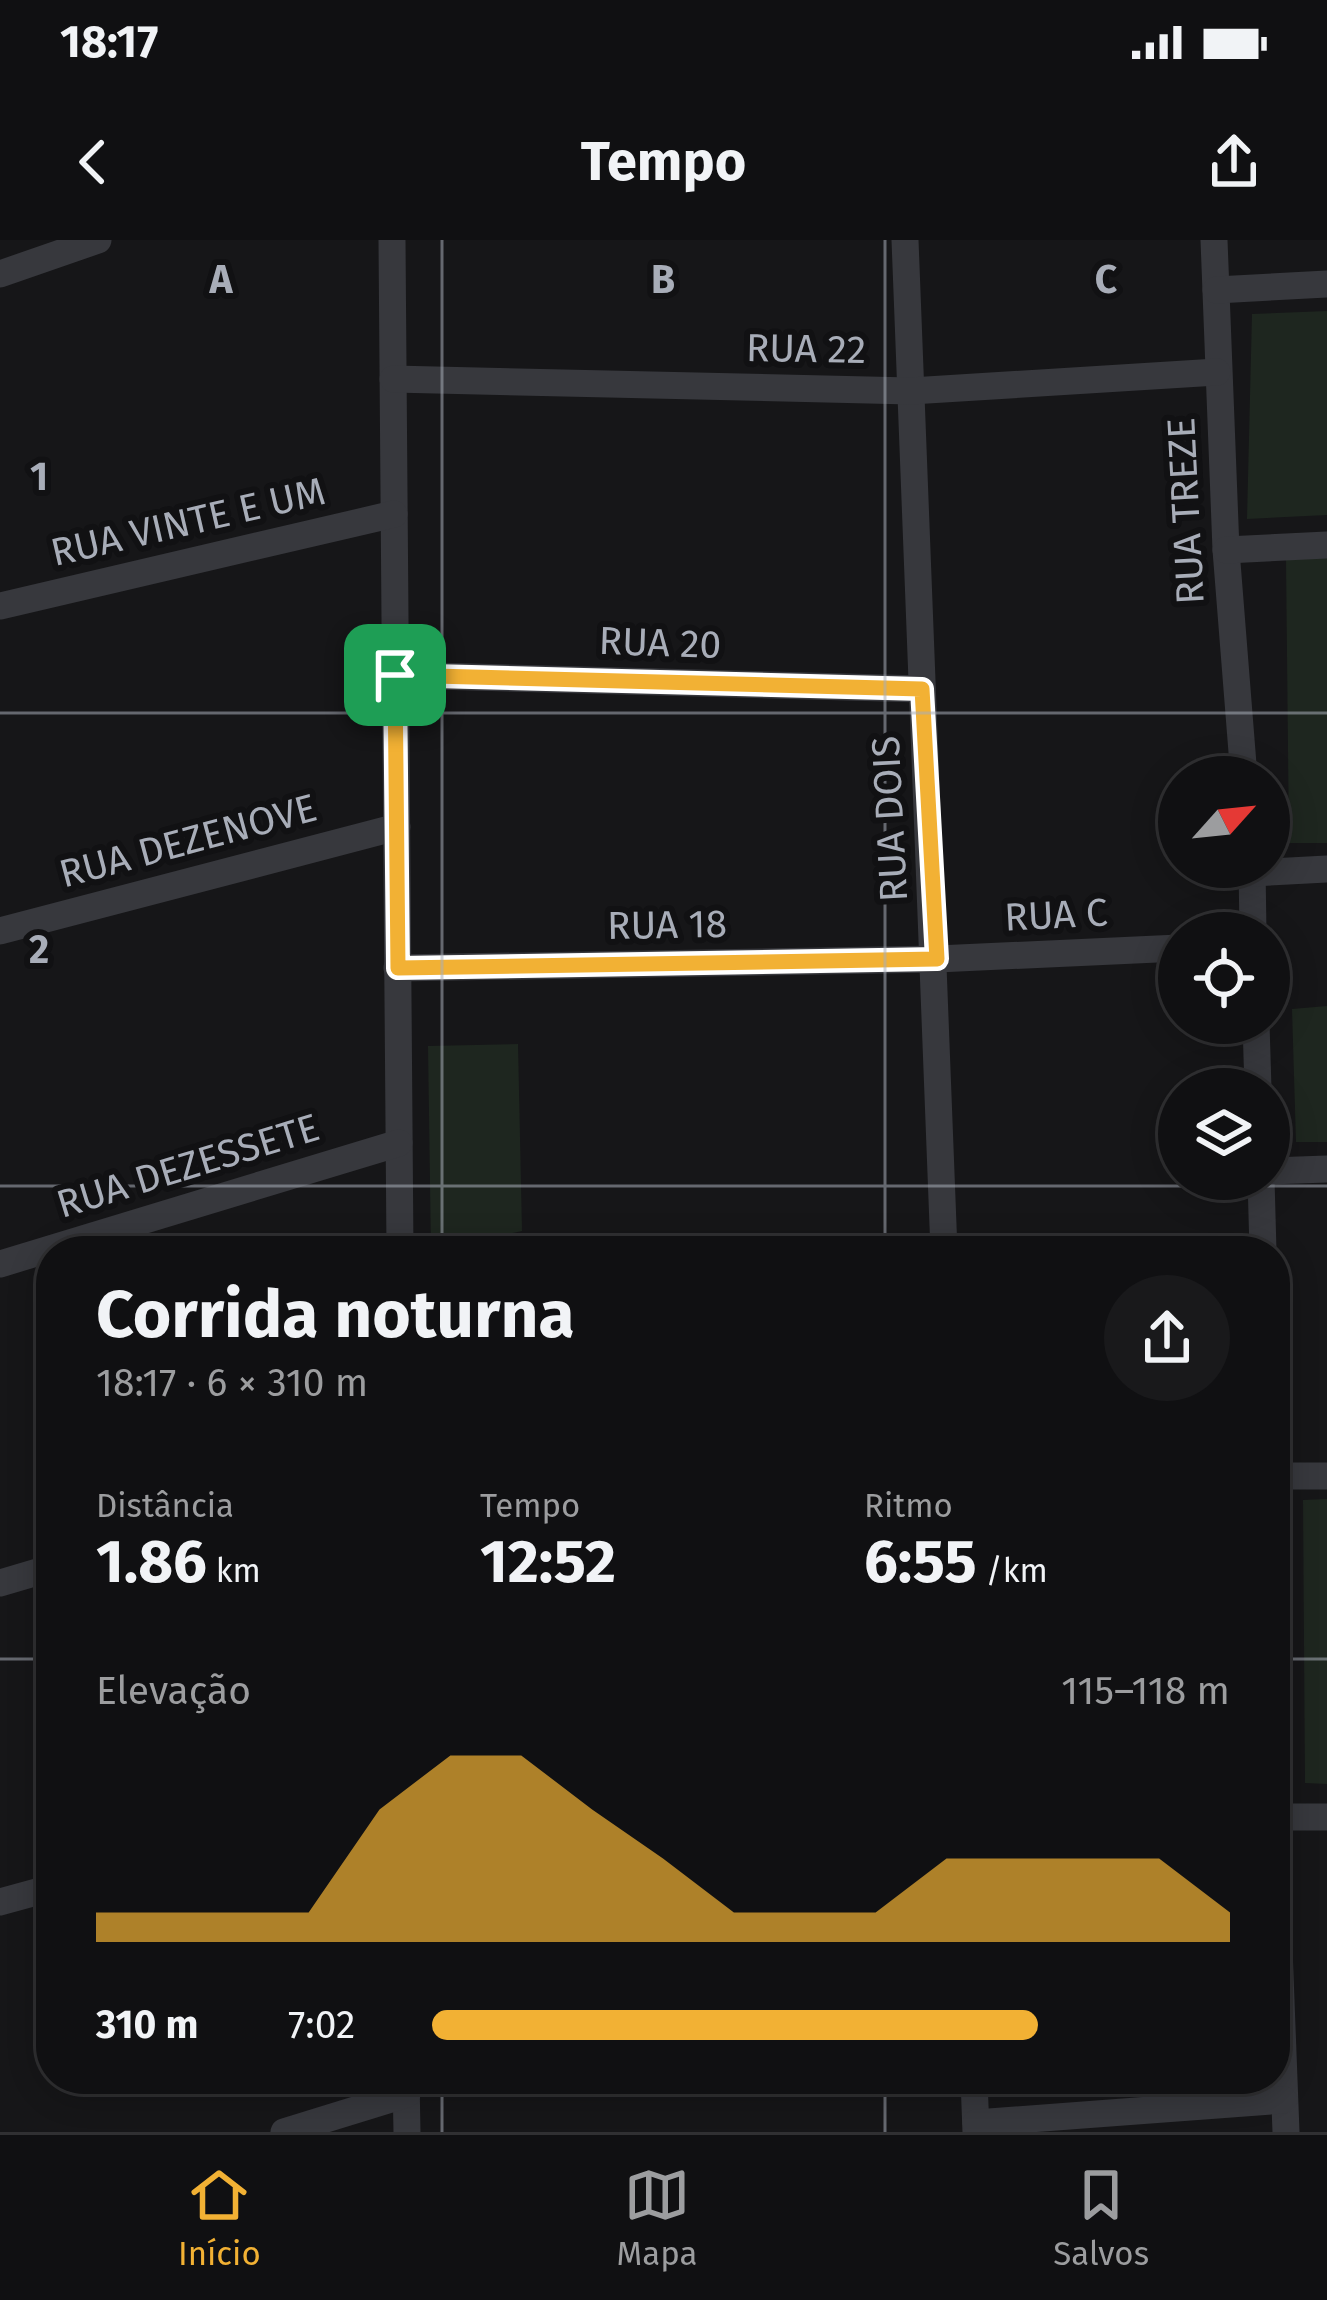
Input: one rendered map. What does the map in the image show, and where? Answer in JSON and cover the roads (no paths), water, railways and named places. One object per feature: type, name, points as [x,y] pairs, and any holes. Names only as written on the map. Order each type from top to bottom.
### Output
[{"type":"street","points":[[0,274],[98,240]]},
{"type":"street","points":[[392,240],[400,1236]]},
{"type":"street","name":"RUA DOIS","points":[[905,240],[937,959],[944,1236]]},
{"type":"street","name":"RUA TREZE","points":[[1214,240],[1226,550],[1242,756]]},
{"type":"street","points":[[1216,290],[1327,284]]},
{"type":"street","name":"RUA 22","points":[[393,379],[911,391],[1217,372]]},
{"type":"street","name":"RUA VINTE E UM","points":[[0,606],[394,514]]},
{"type":"street","points":[[1226,550],[1327,545]]},
{"type":"street","name":"RUA 20","points":[[395,675],[922,689]]},
{"type":"street","name":"RUA DEZENOVE","points":[[0,931],[397,827]]},
{"type":"street","points":[[1290,869],[1327,868]]},
{"type":"street","name":"RUA C","points":[[937,959],[1158,949]]},
{"type":"street","name":"RUA 18","points":[[398,968],[937,959]]},
{"type":"street","name":"RUA DEZESSETE","points":[[92,1236],[399,1143]]},
{"type":"street","points":[[1290,1170],[1327,1169]]},
{"type":"street","points":[[1262,1200],[1263,1236]]},
{"type":"street","name":"RUA DEZESSETE","points":[[0,1264],[36,1253]]},
{"type":"street","points":[[1290,1475],[1327,1475]]},
{"type":"street","points":[[0,1582],[36,1572]]},
{"type":"street","points":[[1290,1817],[1327,1817]]},
{"type":"street","points":[[0,1902],[36,1892]]},
{"type":"street","points":[[284,2132],[385,2094]]},
{"type":"street","points":[[406,2094],[407,2132]]},
{"type":"street","points":[[975,2094],[976,2128],[1284,2100]]},
{"type":"street","points":[[1284,2094],[1286,2132]]}]
